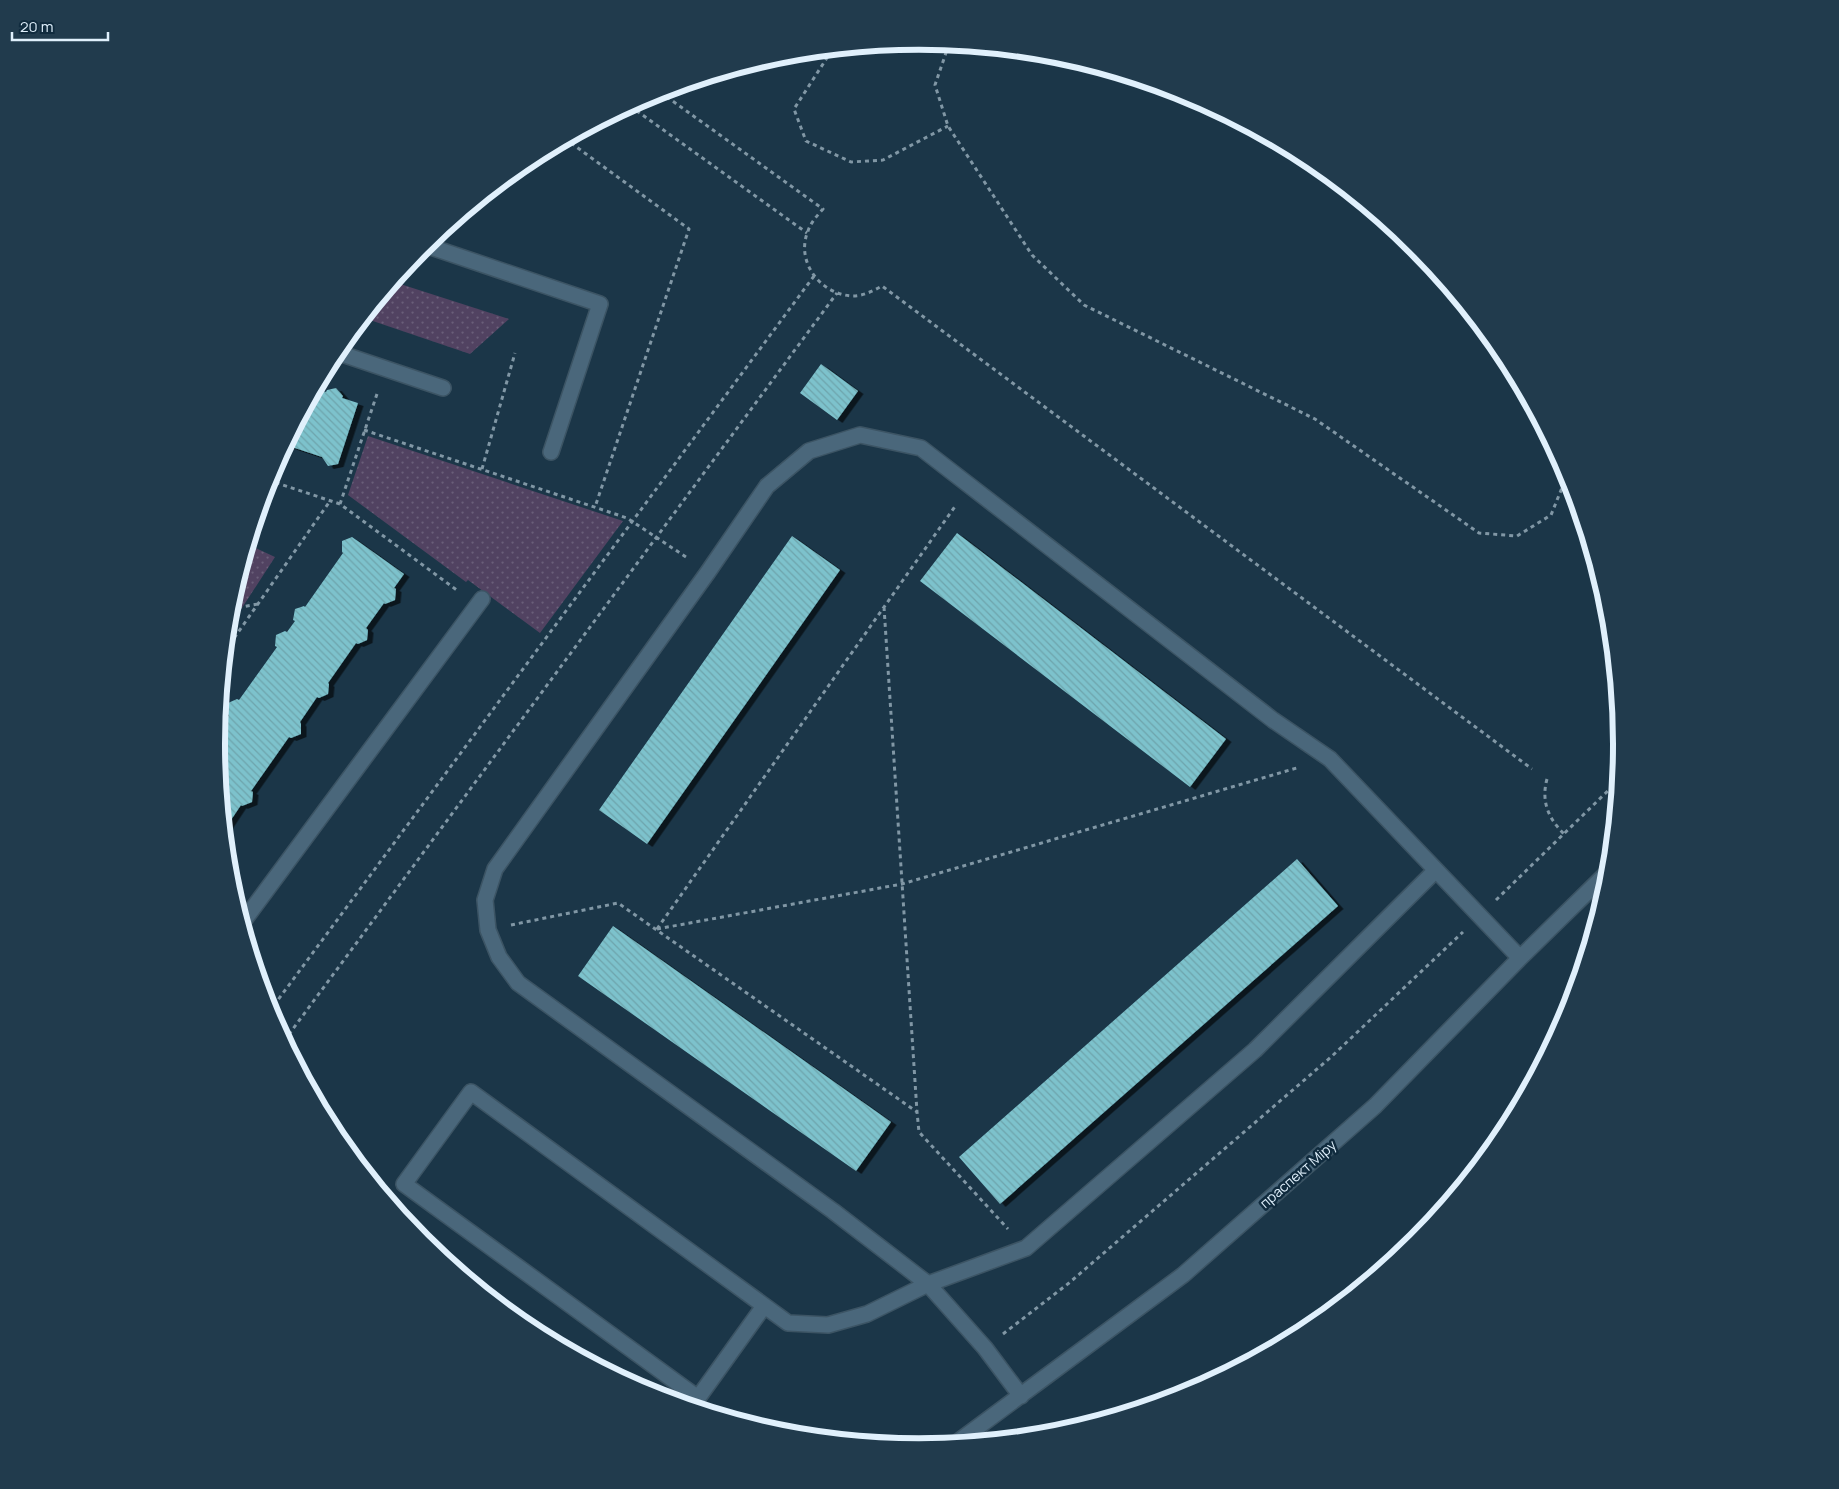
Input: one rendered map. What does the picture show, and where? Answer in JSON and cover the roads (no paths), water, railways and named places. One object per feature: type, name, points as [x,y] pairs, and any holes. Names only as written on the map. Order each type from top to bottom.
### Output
[{"type":"street","points":[[434,248],[600,304],[550,452]]},
{"type":"street","points":[[345,355],[443,388]]},
{"type":"street","points":[[1021,1396],[985,1348],[928,1284],[825,1205],[518,983],[499,957],[488,930],[485,900],[495,869],[768,486],[809,451],[860,435],[922,448],[1273,720],[1330,759],[1520,958]]},
{"type":"street","points":[[247,916],[482,599]]},
{"type":"street","points":[[764,1306],[698,1398],[404,1184],[471,1092],[788,1323],[828,1325],[867,1314],[928,1284],[1026,1248],[1255,1050],[1436,870]]},
{"type":"street","name":"праспект Міру","points":[[963,1438],[1183,1275],[1375,1106],[1520,958],[1601,879]]}]
